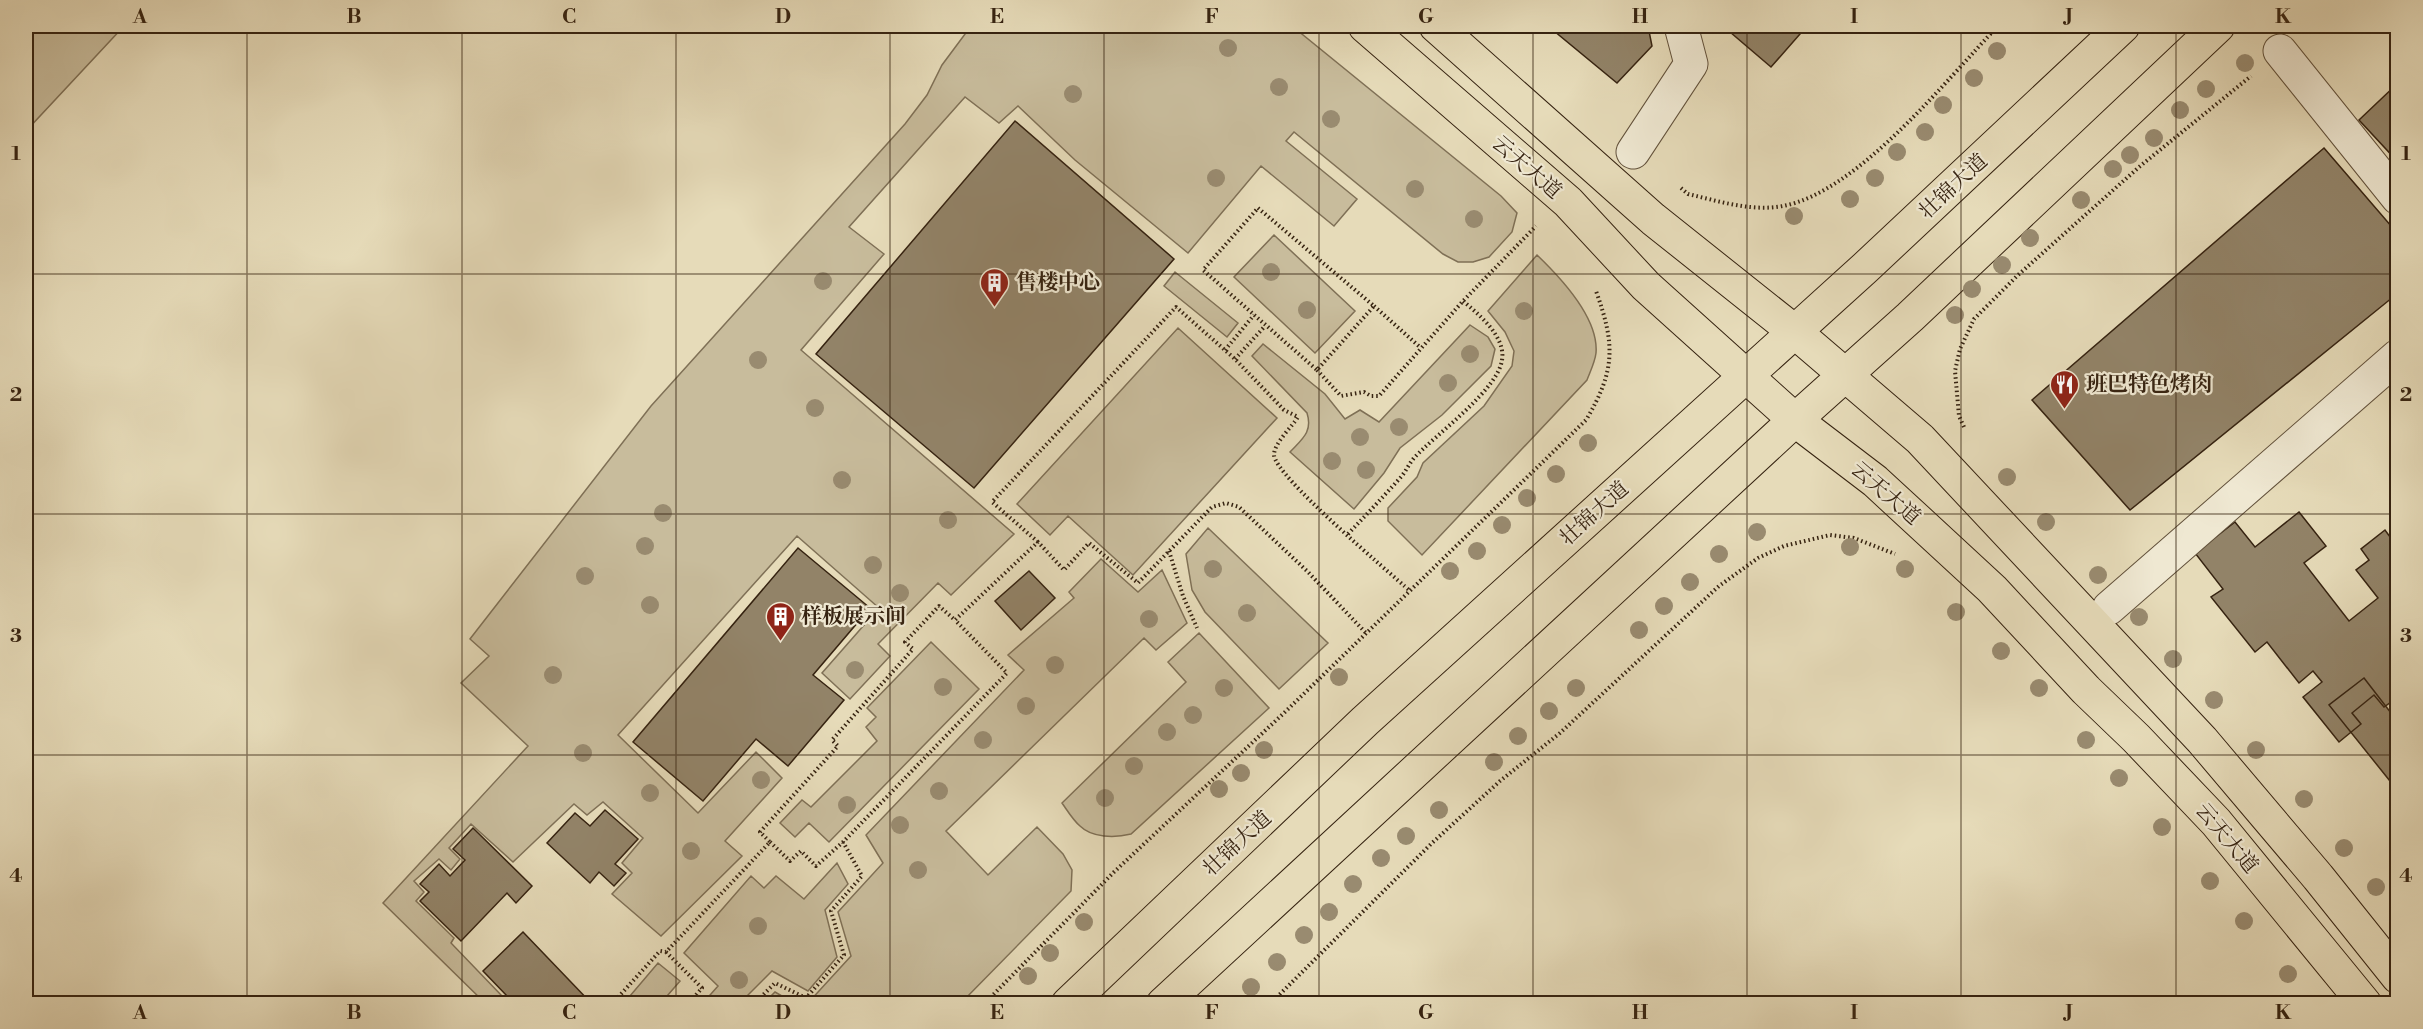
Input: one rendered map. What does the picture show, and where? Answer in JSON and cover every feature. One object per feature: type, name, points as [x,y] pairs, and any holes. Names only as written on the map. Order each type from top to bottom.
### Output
[{"type":"main road","name":"云天大道","points":[[1365,26],[1568,202],[1646,286],[1795,420],[1875,481],[1992,588],[2086,690],[2136,738],[2216,822],[2365,1004]]},
{"type":"main road","name":"云天大道","points":[[1436,26],[1653,219],[1795,332],[1920,439],[2202,740],[2318,877],[2397,977]]},
{"type":"main road","name":"壮锦大道","points":[[1068,1004],[1365,721],[1795,332],[2123,26]]},
{"type":"main road","points":[[1163,1004],[1910,316],[2218,26]]},
{"type":"street","points":[[1632,152],[1691,64],[1681,26]]},
{"type":"street","points":[[2280,51],[2397,198]]},
{"type":"street","points":[[2109,608],[2397,356]]},
{"type":"path","points":[[1679,187],[1688,194],[1751,207],[1783,206],[1813,196],[1883,147],[1998,26]]},
{"type":"path","points":[[1968,435],[1959,416],[1955,371],[1960,349],[1974,319],[2017,276],[2139,167],[2280,51]]},
{"type":"path","points":[[1421,348],[1258,208],[1203,270],[1317,370],[1341,396],[1364,392],[1371,396],[1379,396],[1463,301],[1542,220]]},
{"type":"path","points":[[984,1004],[1113,872],[1410,591],[1586,420],[1605,382],[1611,356],[1610,334],[1591,282]]},
{"type":"path","points":[[1348,534],[1403,475],[1413,459],[1463,412],[1498,372],[1503,359],[1494,332],[1485,320],[1463,301]]},
{"type":"path","points":[[1317,370],[1374,306]]},
{"type":"path","points":[[1366,633],[1307,571],[1239,507],[1226,503],[1212,507],[1138,583],[1089,543],[1065,570],[1038,542],[992,502],[1176,307],[1235,358],[1284,410],[1298,417],[1276,448],[1274,458],[1281,470],[1302,493],[1410,591]]},
{"type":"path","points":[[1225,350],[1254,315]]},
{"type":"path","points":[[1235,358],[1265,326]]},
{"type":"path","points":[[1270,1004],[1432,843],[1500,782],[1560,733],[1719,586],[1758,558],[1784,546],[1830,535],[1854,538],[1900,556]]},
{"type":"path","points":[[955,620],[1038,542]]},
{"type":"path","points":[[1169,551],[1183,596],[1197,628]]},
{"type":"path","points":[[939,606],[955,620],[1007,673],[843,842],[816,866],[801,851],[789,861],[760,832],[838,746],[832,740],[913,649],[904,642],[939,606]]},
{"type":"path","points":[[666,952],[770,842]]},
{"type":"path","points":[[754,1004],[775,983],[806,998],[844,955],[831,911],[862,876],[843,842]]},
{"type":"path","points":[[612,1004],[660,951],[666,952],[702,988],[688,1004]]},
{"type":"shaded area","points":[[26,26],[124,26],[26,131]]},
{"type":"shaded area","points":[[971,26],[1292,26],[1501,196],[1517,213],[1512,232],[1489,257],[1473,262],[1458,262],[1443,254],[1294,132],[1286,141],[1357,199],[1334,226],[1261,166],[1188,253],[1075,160],[1018,106],[999,123],[965,97],[849,227],[884,254],[801,350],[1014,534],[951,595],[938,583],[878,644],[890,656],[850,699],[822,673],[879,608],[797,536],[618,735],[698,813],[756,752],[782,778],[725,841],[742,856],[661,936],[612,894],[632,873],[622,863],[643,838],[603,802],[587,815],[574,804],[513,862],[471,824],[449,848],[460,859],[451,870],[439,859],[414,881],[424,892],[416,901],[454,938],[451,943],[502,996],[496,1003],[485,1003],[383,903],[528,746],[461,683],[489,656],[470,639],[651,406],[905,124],[927,95],[942,65]]},
{"type":"shaded area","points":[[1274,235],[1355,311],[1315,353],[1234,277]]},
{"type":"shaded area","points":[[1537,255],[1567,286],[1585,312],[1595,340],[1596,353],[1592,367],[1587,380],[1422,555],[1388,521],[1388,508],[1417,477],[1423,463],[1484,406],[1512,366],[1514,351],[1505,332],[1488,311]]},
{"type":"shaded area","points":[[1175,272],[1238,323],[1227,337],[1164,286]]},
{"type":"shaded area","points":[[1470,325],[1488,337],[1495,349],[1491,366],[1442,415],[1400,448],[1384,473],[1354,509],[1290,452],[1307,430],[1309,425],[1307,413],[1252,356],[1263,344],[1325,394],[1345,419],[1360,410],[1379,422]]},
{"type":"shaded area","points":[[1178,328],[1277,418],[1133,575],[1068,516],[1050,535],[1017,504]]},
{"type":"shaded area","points":[[1208,528],[1328,643],[1279,689],[1205,612],[1192,590],[1186,554]]},
{"type":"shaded area","points":[[1101,559],[1138,592],[1162,570],[1187,623],[1156,650],[1144,638],[946,831],[988,875],[1037,827],[1063,854],[1072,870],[1071,891],[961,1003],[808,1003],[851,956],[838,912],[883,863],[866,835],[1024,670],[1008,655],[1074,598],[1069,592]]},
{"type":"shaded area","points":[[1199,633],[1269,708],[1131,834],[1104,836],[1085,830],[1062,803],[1186,682],[1168,662]]},
{"type":"shaded area","points":[[931,642],[979,689],[829,842],[809,823],[795,837],[780,823],[802,800],[811,807],[877,741],[866,727],[876,717],[867,708]]},
{"type":"shaded area","points":[[837,863],[848,884],[825,910],[837,957],[808,991],[772,971],[740,1003],[703,1003],[718,986],[684,953],[751,876],[764,888],[776,876],[804,899]]},
{"type":"shaded area","points":[[658,963],[680,981],[661,1003],[624,1003]]},
{"type":"shaded area","points":[[775,992],[794,1003],[764,1003]]},
{"type":"building","points":[[1548,26],[1648,26],[1652,46],[1617,83]]},
{"type":"building","points":[[1723,26],[1807,26],[1771,67]]},
{"type":"building","points":[[2398,83],[2398,162],[2359,120]]},
{"type":"building","name":"售楼中心","points":[[1015,121],[1174,259],[974,488],[816,354]]},
{"type":"building","points":[[2324,148],[2398,234],[2398,293],[2130,510],[2032,400]]},
{"type":"building","points":[[2299,512],[2326,546],[2304,563],[2349,621],[2378,598],[2356,570],[2369,560],[2361,549],[2385,530],[2393,541],[2398,538],[2398,677],[2394,680],[2398,685],[2398,697],[2384,707],[2374,695],[2352,713],[2361,724],[2339,742],[2303,697],[2322,682],[2313,671],[2299,683],[2267,642],[2255,652],[2211,597],[2223,589],[2195,553],[2235,522],[2255,547]]},
{"type":"building","name":"样板展示间","points":[[798,548],[870,608],[813,675],[844,700],[788,766],[756,739],[703,801],[633,742]]},
{"type":"building","points":[[1029,571],[1055,598],[1021,630],[995,601]]},
{"type":"building","points":[[2364,678],[2398,722],[2398,791],[2329,705]]},
{"type":"building","points":[[605,810],[638,839],[615,864],[626,873],[614,886],[599,872],[590,883],[547,843],[575,813],[590,826]]},
{"type":"building","points":[[473,828],[532,886],[516,903],[507,893],[461,941],[420,901],[429,892],[420,884],[439,864],[450,876],[465,860],[453,849]]},
{"type":"building","points":[[523,932],[592,1004],[502,1004],[508,997],[483,971]]},
{"type":"place","name":"售楼中心","points":[[995,308]]},
{"type":"place","name":"班巴特色烤肉","points":[[2065,410]]},
{"type":"place","name":"样板展示间","points":[[780,642]]}]
